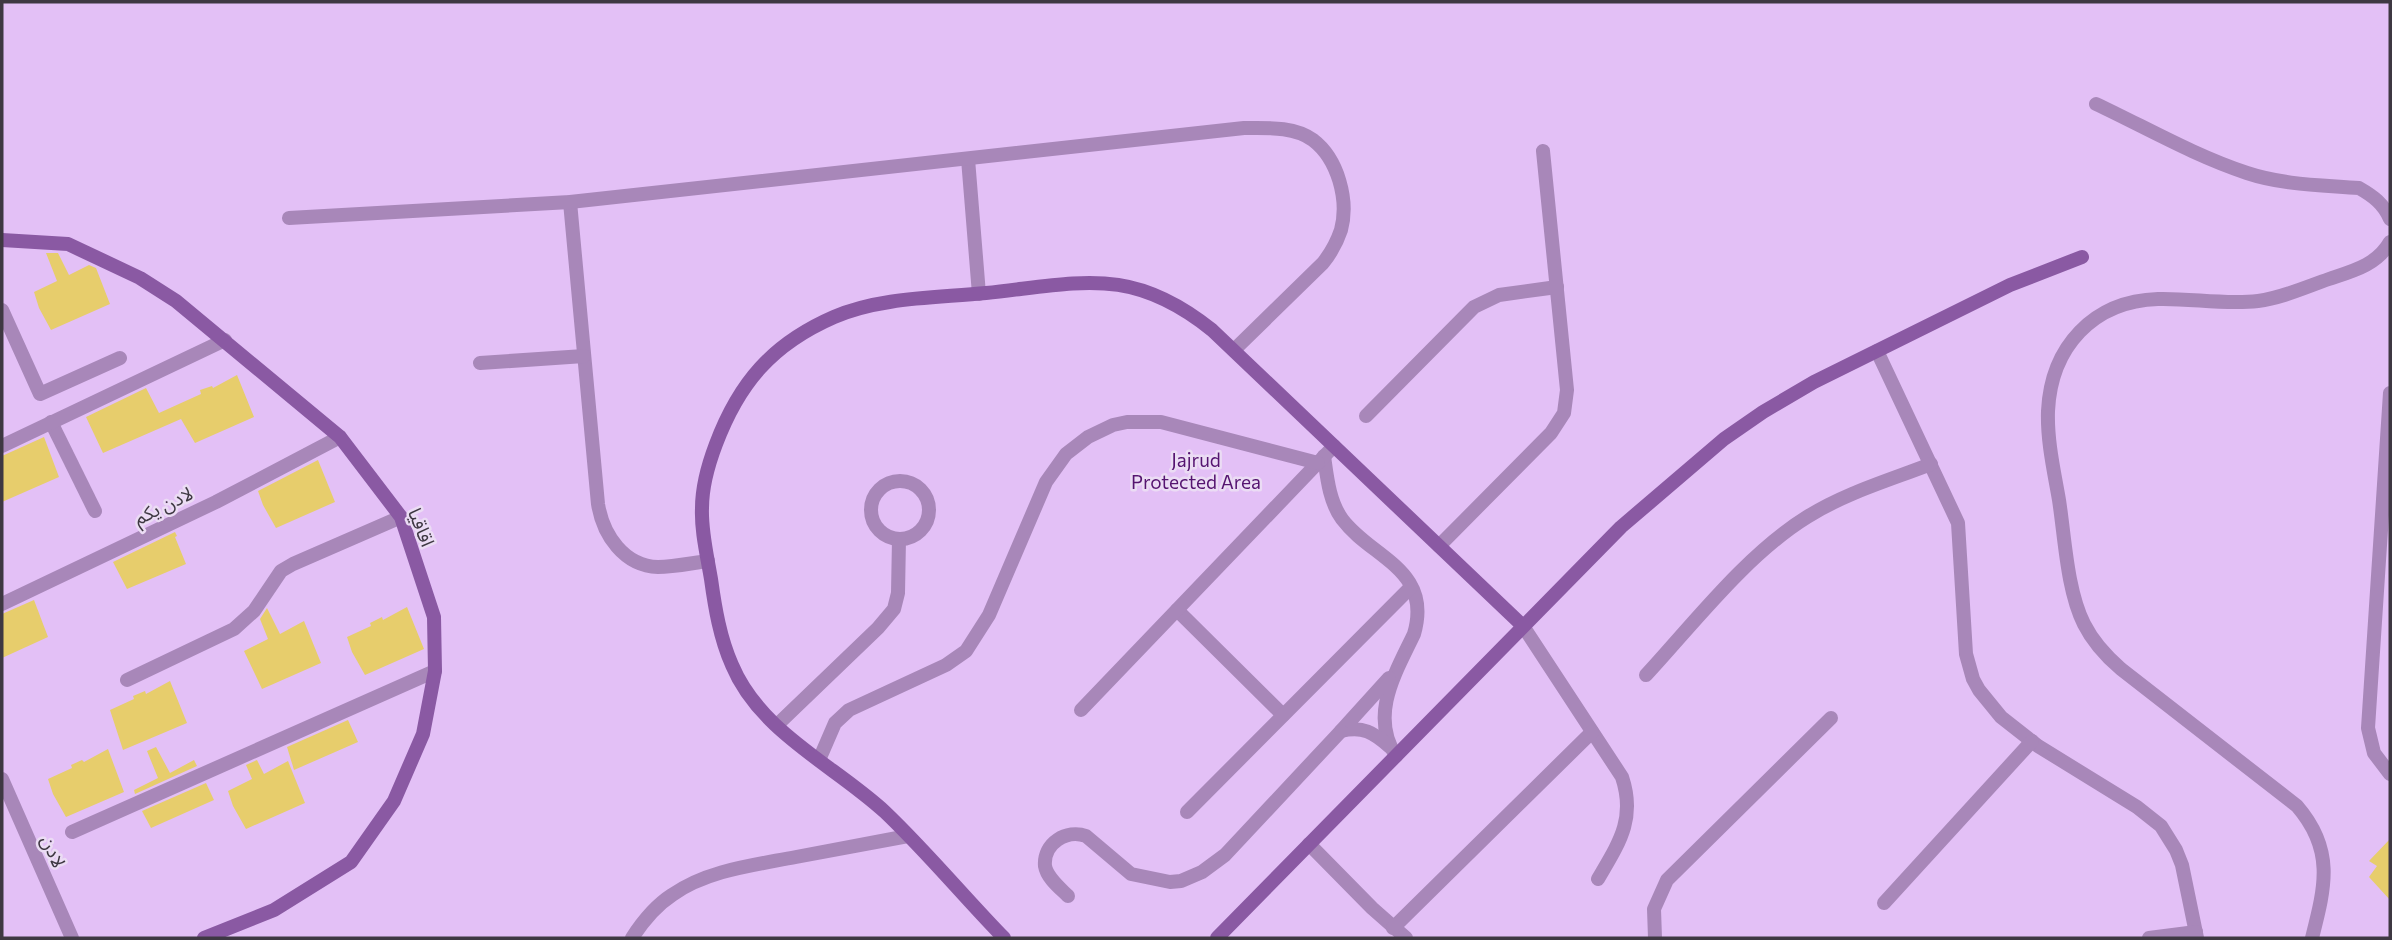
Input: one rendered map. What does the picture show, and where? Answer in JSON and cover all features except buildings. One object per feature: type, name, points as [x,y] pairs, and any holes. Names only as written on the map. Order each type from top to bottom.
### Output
[{"type":"main road","name":"اقاقیا","points":[[2,240],[68,244],[140,278],[176,301],[340,437],[401,517],[434,617],[435,671],[423,734],[394,802],[351,862],[274,910],[204,938]]},
{"type":"main road","points":[[1217,938],[1309,844],[1393,752],[1621,527],[1724,439],[1773,406],[1877,351],[2010,285],[2082,257]]},
{"type":"main road","points":[[1004,938],[876,804],[819,760],[756,705],[731,663],[717,614],[702,517],[707,472],[730,409],[759,368],[799,337],[833,317],[850,311],[899,302],[1081,283],[1118,284],[1150,292],[1179,306],[1212,330],[1234,350],[1326,455],[1439,546],[1523,626]]},
{"type":"street","points":[[2096,104],[2217,162],[2249,174],[2275,180],[2359,188],[2381,204],[2390,219]]},
{"type":"street","points":[[289,218],[570,202],[1244,128],[1289,131],[1312,140],[1332,164],[1341,188],[1343,216],[1338,240],[1323,264],[1234,350]]},
{"type":"street","points":[[1439,546],[1551,433],[1564,413],[1567,390],[1543,151]]},
{"type":"street","points":[[968,159],[979,294]]},
{"type":"street","points":[[570,202],[598,504],[603,526],[629,557],[650,566],[708,561]]},
{"type":"street","points":[[2312,938],[2324,884],[2324,869],[2319,843],[2306,817],[2297,806],[2121,669],[2100,648],[2084,624],[2071,579],[2048,428],[2049,401],[2056,367],[2073,338],[2084,326],[2112,310],[2156,299],[2240,303],[2276,297],[2356,270],[2373,261],[2390,242]]},
{"type":"street","points":[[1366,416],[1474,307],[1499,295],[1557,287]]},
{"type":"street","points":[[2,310],[40,394],[120,358]]},
{"type":"street","points":[[2,446],[225,340]]},
{"type":"street","points":[[1877,351],[1958,523],[1966,654],[1973,679],[1988,703],[2032,741],[2137,807],[2161,826],[2176,850],[2182,865],[2196,935],[2148,938]]},
{"type":"street","points":[[480,363],[584,356]]},
{"type":"street","points":[[2390,393],[2368,728],[2374,753],[2390,774]]},
{"type":"street","points":[[51,422],[95,511]]},
{"type":"street","points":[[819,760],[835,723],[849,710],[946,665],[966,651],[989,615],[1046,482],[1066,454],[1088,437],[1113,425],[1127,422],[1161,422],[1326,455]]},
{"type":"street","name":"لادن یکم","points":[[2,604],[216,502],[340,437]]},
{"type":"street","points":[[1326,455],[1329,487],[1341,518],[1391,560],[1411,587],[1417,603],[1417,624],[1386,696],[1385,706],[1393,752]]},
{"type":"street","points":[[1081,710],[1326,455]]},
{"type":"street","points":[[1646,675],[1743,570],[1780,535],[1824,508],[1931,464]]},
{"type":"street","points":[[896,481],[905,482],[921,490],[929,506],[929,516],[918,533],[899,539],[881,531],[872,514],[872,505],[880,489],[896,481]]},
{"type":"street","points":[[127,680],[234,629],[254,611],[281,571],[401,517]]},
{"type":"street","points":[[777,725],[878,628],[894,609],[898,593],[899,539]]},
{"type":"street","points":[[1187,812],[1411,587]]},
{"type":"street","points":[[1177,610],[1283,715]]},
{"type":"street","points":[[1523,626],[1622,777],[1627,792],[1628,810],[1620,839],[1598,878]]},
{"type":"street","points":[[1068,897],[1052,880],[1045,865],[1049,850],[1061,836],[1078,833],[1086,836],[1131,874],[1170,882],[1181,881],[1202,872],[1225,855],[1397,669]]},
{"type":"street","points":[[72,832],[435,671]]},
{"type":"street","points":[[1655,938],[1654,909],[1667,880],[1831,718]]},
{"type":"street","points":[[1341,731],[1370,731],[1393,752]]},
{"type":"street","points":[[1393,928],[1592,732]]},
{"type":"street","points":[[1884,903],[2032,741]]},
{"type":"street","name":"لادن","points":[[2,779],[72,938]]},
{"type":"street","points":[[632,938],[642,922],[674,893],[707,878],[754,865],[908,836]]},
{"type":"street","points":[[1309,844],[1406,938]]},
{"type":"green space","name":"Jajrud Protected Area","points":[[2,2],[2390,2],[2390,938],[2,938]]}]
